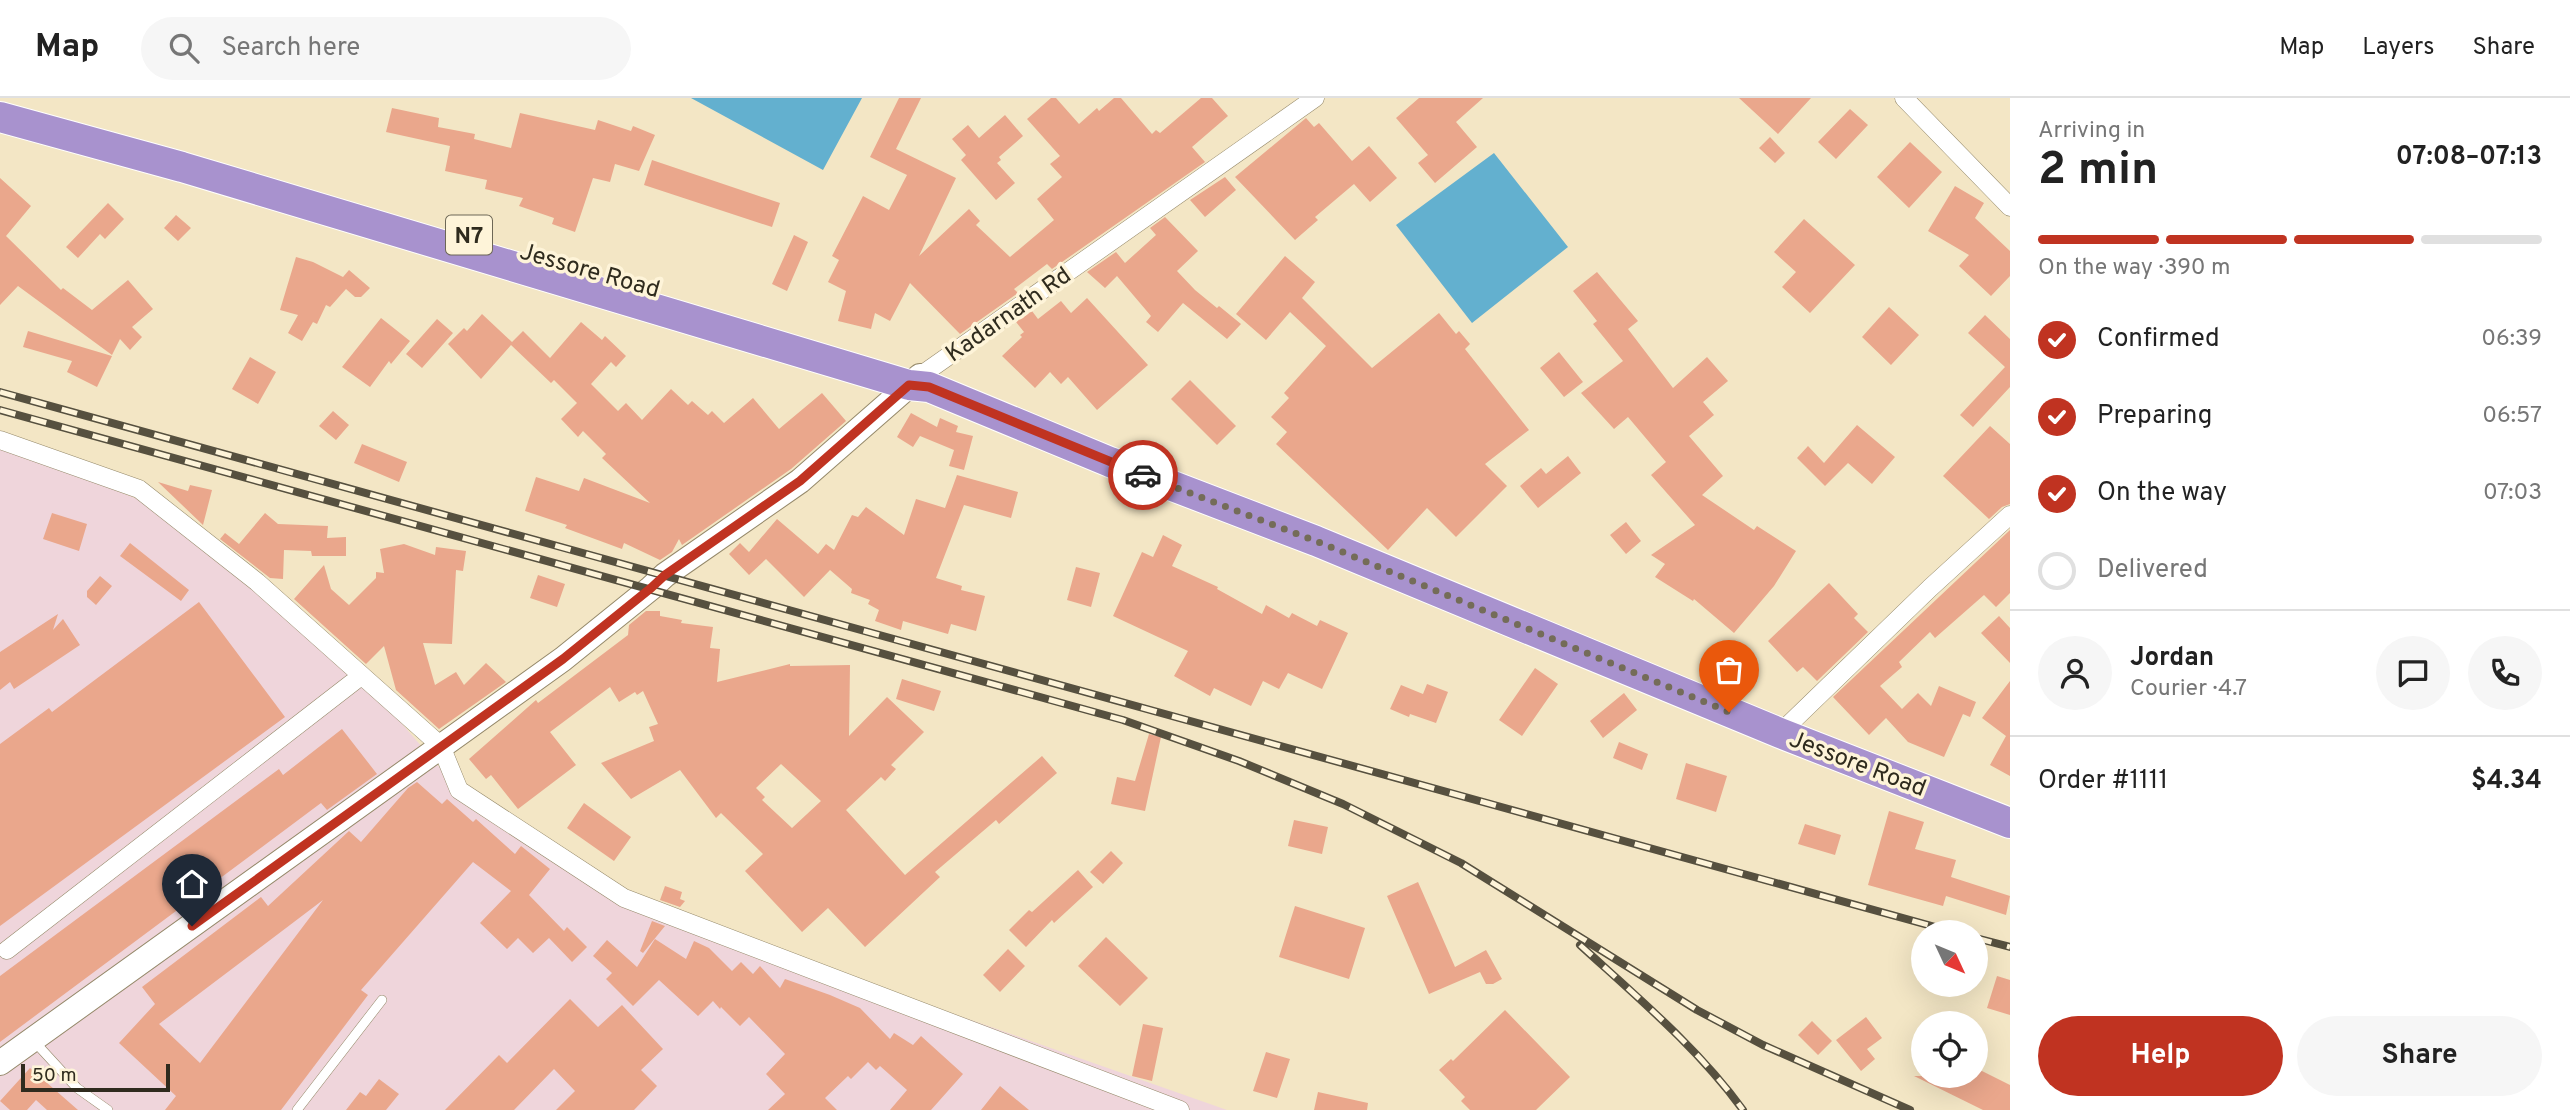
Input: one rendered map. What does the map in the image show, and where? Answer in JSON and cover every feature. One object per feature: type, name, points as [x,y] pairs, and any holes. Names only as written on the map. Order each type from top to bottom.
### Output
[{"type":"highway","name":"Jessore Road","points":[[0,99],[192,152],[830,341],[896,364],[919,383]]},
{"type":"highway","name":"Jessore Road","points":[[0,117],[182,167],[919,383],[1110,462],[1316,541],[1780,733],[2010,823]]},
{"type":"main road","name":"Kadarnath Rd","points":[[0,1063],[563,659],[665,575],[800,481],[919,383]]},
{"type":"street","name":"Kadarnath Rd","points":[[919,383],[1315,98]]},
{"type":"street","points":[[1904,98],[1961,160],[2010,207]]},
{"type":"street","points":[[0,440],[139,489],[257,582],[442,746],[459,790],[624,898],[1180,1110]]},
{"type":"street","points":[[1780,733],[2010,515]]},
{"type":"street","points":[[7,950],[361,676]]},
{"type":"street","points":[[1134,1110],[1153,1099]]},
{"type":"lane","points":[[297,1110],[382,1000]]},
{"type":"lane","points":[[33,1040],[77,1088],[108,1110]]},
{"type":"shaded area","points":[[0,444],[165,510],[361,676],[459,790],[624,898],[1227,1110],[0,1110]]},
{"type":"water","points":[[691,98],[862,98],[823,170]]},
{"type":"water","points":[[1494,153],[1568,247],[1472,323],[1396,225]]},
{"type":"building","points":[[899,98],[921,98],[896,149],[956,178],[919,256],[969,209],[980,221],[976,225],[1010,257],[1054,220],[1037,199],[1062,177],[1050,164],[1060,156],[1027,119],[1051,98],[1056,98],[1079,124],[1097,108],[1099,111],[1114,98],[1121,98],[1152,134],[1156,130],[1160,133],[1201,98],[1212,98],[1228,116],[1192,147],[1205,162],[1052,269],[1047,264],[1014,289],[1018,293],[960,334],[910,283],[890,321],[875,313],[871,329],[838,321],[846,291],[828,282],[839,260],[832,256],[863,196],[889,210],[907,175],[870,157]]},
{"type":"building","points":[[1419,98],[1483,98],[1456,122],[1477,147],[1435,183],[1418,163],[1428,155],[1396,118]]},
{"type":"building","points":[[1739,98],[1811,98],[1778,134]]},
{"type":"building","points":[[392,108],[439,118],[438,127],[475,134],[474,139],[511,148],[520,113],[595,130],[598,120],[631,131],[633,126],[655,135],[639,171],[615,164],[610,182],[593,178],[575,232],[552,224],[554,218],[519,206],[523,198],[485,189],[487,180],[445,171],[450,146],[386,132]]},
{"type":"building","points":[[1850,109],[1868,125],[1836,159],[1818,142]]},
{"type":"building","points":[[1005,115],[1023,136],[999,157],[1001,160],[997,163],[1015,183],[996,200],[961,160],[966,155],[952,139],[968,125],[979,138]]},
{"type":"building","points":[[1306,118],[1314,127],[1319,123],[1352,161],[1369,146],[1397,178],[1370,202],[1354,184],[1315,217],[1318,220],[1295,240],[1235,177]]},
{"type":"building","points":[[1770,137],[1785,153],[1775,163],[1759,148]]},
{"type":"building","points":[[1910,142],[1942,172],[1909,208],[1877,177]]},
{"type":"building","points":[[652,160],[780,203],[772,227],[644,185]]},
{"type":"building","points":[[1225,177],[1236,190],[1205,217],[1190,200]]},
{"type":"building","points":[[0,178],[31,206],[6,236],[61,290],[63,288],[92,310],[128,280],[153,309],[132,327],[142,337],[130,350],[120,339],[112,355],[18,286],[0,305]]},
{"type":"building","points":[[1955,186],[1984,203],[1975,218],[2010,251],[2010,276],[1991,296],[1959,266],[1969,255],[1928,231]]},
{"type":"building","points":[[108,203],[124,219],[105,239],[100,234],[78,258],[66,247]]},
{"type":"building","points":[[176,215],[191,228],[178,241],[164,228]]},
{"type":"building","points":[[1165,217],[1198,251],[1177,271],[1195,290],[1241,324],[1227,339],[1183,303],[1158,332],[1146,322],[1151,316],[1117,276],[1105,288],[1087,272],[1116,252],[1125,263],[1156,235],[1150,228]]},
{"type":"building","points":[[1804,219],[1855,265],[1810,313],[1782,287],[1796,272],[1774,252]]},
{"type":"building","points":[[794,235],[808,242],[787,291],[772,284]]},
{"type":"building","points":[[1285,256],[1315,282],[1302,298],[1372,368],[1439,313],[1456,334],[1459,331],[1470,344],[1465,349],[1529,430],[1485,464],[1507,486],[1456,537],[1427,508],[1388,550],[1276,444],[1287,432],[1271,417],[1289,398],[1284,393],[1326,346],[1290,312],[1266,340],[1236,314]]},
{"type":"building","points":[[296,257],[343,277],[349,270],[370,288],[361,297],[355,297],[346,289],[330,307],[326,305],[317,324],[313,322],[302,341],[288,333],[298,315],[280,310]]},
{"type":"building","points":[[1597,272],[1638,321],[1628,329],[1673,388],[1707,357],[1728,381],[1703,402],[1714,415],[1689,436],[1723,476],[1702,495],[1754,530],[1757,526],[1796,551],[1774,586],[1734,633],[1694,599],[1693,601],[1655,577],[1665,564],[1651,555],[1695,525],[1651,475],[1666,462],[1628,417],[1614,429],[1581,393],[1623,361],[1593,324],[1597,321],[1573,291]]},
{"type":"building","points":[[1087,298],[1148,365],[1097,410],[1068,377],[1061,384],[1050,372],[1035,388],[1002,356],[1022,337],[1020,335],[1024,332],[1016,322],[1032,311],[1038,319],[1061,301],[1071,313]]},
{"type":"building","points":[[1889,307],[1919,335],[1891,365],[1862,337]]},
{"type":"building","points":[[482,314],[512,342],[523,331],[550,358],[581,322],[602,340],[605,336],[626,356],[616,367],[611,362],[591,384],[618,411],[626,403],[642,420],[671,389],[688,405],[692,401],[708,415],[712,411],[724,423],[753,398],[779,429],[822,393],[846,421],[791,469],[682,545],[679,539],[672,552],[660,560],[624,543],[622,549],[565,528],[567,525],[525,511],[536,477],[579,491],[584,478],[650,503],[602,458],[606,454],[583,431],[578,437],[561,419],[577,403],[554,380],[551,383],[511,345],[481,379],[448,344],[464,328],[467,331]]},
{"type":"building","points":[[1985,315],[2010,339],[2010,387],[1973,427],[1960,415],[2005,367],[1968,333]]},
{"type":"building","points":[[381,318],[410,341],[391,364],[389,361],[370,387],[342,367]]},
{"type":"building","points":[[437,319],[453,333],[422,368],[406,354]]},
{"type":"building","points":[[28,331],[112,356],[97,387],[67,372],[72,361],[23,347]]},
{"type":"building","points":[[1559,352],[1583,382],[1564,397],[1540,368]]},
{"type":"building","points":[[250,357],[276,372],[258,404],[232,389]]},
{"type":"building","points":[[1190,380],[1236,426],[1217,445],[1171,399]]},
{"type":"building","points":[[333,411],[349,425],[336,440],[319,426]]},
{"type":"building","points":[[911,413],[937,427],[940,418],[958,426],[956,432],[973,436],[964,470],[949,466],[954,450],[920,436],[913,447],[897,437]]},
{"type":"building","points":[[1857,425],[1895,457],[1872,484],[1848,463],[1825,486],[1797,458],[1808,446],[1824,463]]},
{"type":"building","points":[[1990,426],[2010,444],[2010,504],[2002,507],[1989,519],[1943,476]]},
{"type":"building","points":[[362,444],[407,462],[399,482],[354,463]]},
{"type":"building","points":[[1568,456],[1581,473],[1538,508],[1520,486],[1541,468],[1546,474]]},
{"type":"building","points":[[957,475],[1018,492],[1011,518],[964,505],[936,578],[962,586],[961,590],[985,596],[976,631],[951,624],[948,634],[903,621],[901,630],[875,621],[879,610],[868,604],[870,600],[851,593],[852,589],[830,570],[804,597],[766,559],[749,575],[729,554],[740,543],[749,552],[777,519],[818,554],[826,544],[834,550],[852,515],[858,517],[866,507],[904,535],[916,499],[945,508]]},
{"type":"building","points":[[158,482],[188,491],[190,485],[212,490],[203,525]]},
{"type":"building","points":[[52,513],[87,524],[79,551],[43,539]]},
{"type":"building","points":[[265,513],[278,524],[328,526],[327,538],[346,537],[346,556],[312,556],[311,551],[284,550],[283,579],[270,578],[220,539],[225,533],[239,544]]},
{"type":"building","points":[[1626,522],[1641,541],[1626,554],[1610,535]]},
{"type":"building","points":[[2010,530],[2010,593],[1996,607],[1984,595],[1935,638],[1930,632],[1899,662],[1902,667],[1880,686],[1902,709],[1918,693],[1931,706],[1939,686],[1976,702],[1970,717],[1963,714],[1944,757],[1908,742],[1886,718],[1869,735],[1833,697]]},
{"type":"building","points":[[1163,535],[1182,545],[1172,566],[1218,587],[1217,589],[1262,614],[1266,605],[1289,618],[1292,613],[1317,626],[1320,620],[1348,633],[1322,689],[1288,673],[1279,689],[1263,681],[1251,706],[1214,688],[1210,696],[1174,676],[1188,651],[1113,616],[1142,552],[1153,557]]},
{"type":"building","points":[[130,543],[189,590],[181,601],[120,556]]},
{"type":"building","points":[[404,544],[435,555],[436,547],[466,551],[463,571],[456,570],[452,644],[423,643],[435,685],[456,672],[464,685],[486,663],[506,682],[439,729],[396,690],[384,646],[366,664],[294,599],[324,565],[331,589],[349,605],[376,578],[376,572],[384,573],[380,549]]},
{"type":"building","points":[[1076,567],[1100,573],[1091,607],[1067,600]]},
{"type":"building","points":[[538,575],[565,584],[557,607],[530,598]]},
{"type":"building","points":[[100,576],[112,586],[96,605],[87,597],[87,591]]},
{"type":"building","points":[[1829,583],[1858,614],[1854,618],[1868,632],[1817,681],[1803,667],[1797,672],[1768,641]]},
{"type":"building","points":[[199,602],[285,717],[0,926],[0,744],[49,708],[52,712]]},
{"type":"building","points":[[646,611],[660,611],[660,616],[682,620],[681,623],[713,627],[710,648],[720,649],[717,682],[790,664],[850,665],[849,736],[887,697],[924,732],[891,765],[896,769],[885,781],[881,777],[846,810],[905,875],[1042,756],[1057,773],[999,824],[996,820],[935,872],[940,877],[865,947],[828,908],[802,932],[745,871],[763,854],[721,813],[716,818],[680,770],[631,799],[601,763],[654,741],[649,727],[658,724],[643,691],[637,695],[635,692],[619,702],[610,687],[550,732],[576,765],[518,809],[491,775],[486,779],[469,759],[536,700],[538,703],[628,635],[629,625]],"holes":[[[781,764],[821,801],[792,828],[762,800],[765,797],[756,788]]]},
{"type":"building","points":[[58,614],[53,630],[63,619],[80,645],[14,689],[10,682],[0,690],[0,652]]},
{"type":"building","points":[[1999,616],[2010,628],[2010,663],[1981,633]]},
{"type":"building","points":[[1535,668],[1558,684],[1522,736],[1499,720]]},
{"type":"building","points":[[902,679],[941,691],[934,711],[896,699]]},
{"type":"building","points":[[2010,681],[2010,776],[1990,765],[2006,736],[1982,718]]},
{"type":"building","points":[[1427,684],[1448,692],[1436,723],[1410,714],[1409,717],[1390,709],[1401,685],[1423,694]]},
{"type":"building","points":[[1624,693],[1637,710],[1603,738],[1590,721]]},
{"type":"building","points":[[342,729],[377,774],[327,810],[321,803],[0,1042],[0,976],[279,769],[283,775]]},
{"type":"building","points":[[1149,734],[1161,737],[1145,811],[1111,804],[1117,777],[1135,781]]},
{"type":"building","points":[[1619,742],[1648,754],[1642,770],[1613,758]]},
{"type":"building","points":[[1686,763],[1727,776],[1716,812],[1676,799]]},
{"type":"building","points":[[417,782],[442,804],[447,799],[473,822],[476,819],[515,854],[521,846],[550,869],[529,895],[564,931],[567,927],[587,947],[572,962],[549,938],[533,953],[518,938],[507,949],[480,923],[511,891],[473,862],[361,990],[368,995],[281,1110],[165,1110],[176,1096],[119,1043],[155,1004],[142,987],[261,897],[268,906],[349,831],[361,842],[408,788]],"holes":[[[323,900],[200,1063],[159,1024]]]},
{"type":"building","points":[[584,803],[631,837],[614,861],[567,828]]},
{"type":"building","points":[[1889,811],[1924,822],[1915,849],[1956,860],[1951,877],[2010,896],[2006,915],[1946,896],[1943,906],[1868,885]]},
{"type":"building","points":[[1294,820],[1328,827],[1322,854],[1288,846]]},
{"type":"building","points":[[1805,824],[1841,835],[1835,855],[1798,844]]},
{"type":"building","points":[[1111,851],[1123,863],[1103,884],[1090,872]]},
{"type":"building","points":[[1078,870],[1093,887],[1054,923],[1052,920],[1026,947],[1009,930]]},
{"type":"building","points":[[1418,882],[1455,967],[1486,950],[1502,979],[1486,984],[1480,972],[1429,994],[1387,896]]},
{"type":"building","points":[[665,886],[682,892],[680,899],[685,901],[680,907],[660,900]]},
{"type":"building","points":[[1295,906],[1365,928],[1349,979],[1279,957]]},
{"type":"building","points":[[652,921],[665,926],[643,953],[640,951]]},
{"type":"building","points":[[1106,937],[1148,978],[1120,1006],[1078,966]]},
{"type":"building","points":[[655,939],[686,959],[694,941],[709,948],[732,971],[741,962],[753,974],[760,966],[780,988],[785,979],[860,1008],[890,1039],[894,1033],[913,1045],[921,1036],[963,1074],[931,1110],[890,1110],[907,1090],[880,1066],[876,1070],[868,1062],[851,1079],[848,1076],[825,1098],[837,1110],[768,1110],[785,1094],[766,1074],[785,1054],[749,1017],[740,1026],[713,1001],[698,1016],[659,980],[633,1006],[606,979],[612,973],[593,956],[607,940],[637,967]]},
{"type":"building","points":[[1008,949],[1025,966],[1000,992],[983,975]]},
{"type":"building","points":[[1997,976],[2010,980],[2010,1015],[1987,1008]]},
{"type":"building","points":[[570,999],[598,1027],[622,1005],[663,1049],[641,1070],[657,1086],[634,1110],[556,1110],[575,1091],[554,1069],[514,1110],[445,1110],[499,1055],[507,1063]]},
{"type":"building","points":[[1505,1010],[1570,1077],[1536,1110],[1470,1110],[1461,1101],[1465,1097],[1439,1070],[1451,1059],[1453,1061]]},
{"type":"building","points":[[1866,1017],[1882,1038],[1867,1049],[1875,1059],[1861,1071],[1836,1040]]},
{"type":"building","points":[[1812,1021],[1832,1041],[1818,1055],[1798,1035]]},
{"type":"building","points":[[1143,1024],[1163,1028],[1152,1081],[1132,1076]]},
{"type":"building","points":[[1266,1052],[1290,1059],[1277,1098],[1253,1091]]},
{"type":"building","points":[[30,1068],[78,1110],[47,1110],[36,1100],[27,1110],[10,1110],[0,1101]]},
{"type":"building","points":[[1988,1074],[2010,1085],[2010,1110],[1983,1110],[1938,1088],[1988,1088]]},
{"type":"building","points":[[379,1079],[399,1094],[386,1110],[346,1110],[360,1092],[366,1096]]},
{"type":"building","points":[[1000,1086],[1029,1110],[981,1110]]},
{"type":"building","points":[[1318,1092],[1368,1103],[1367,1110],[1314,1110]]},
{"type":"railway","points":[[0,392],[1911,920]]},
{"type":"railway","points":[[0,410],[1123,720],[1239,761],[1343,804],[1461,863],[1697,1010],[1763,1045],[1910,1110]]},
{"type":"railway","points":[[1988,941],[2010,947]]},
{"type":"railway","points":[[1580,945],[1687,1044],[1743,1110]]},
{"type":"way so far","points":[[1143,475],[1316,541],[1729,712]]},
{"type":"route","points":[[192,926],[563,659],[665,575],[800,481],[909,385],[929,387],[1143,475]]}]
